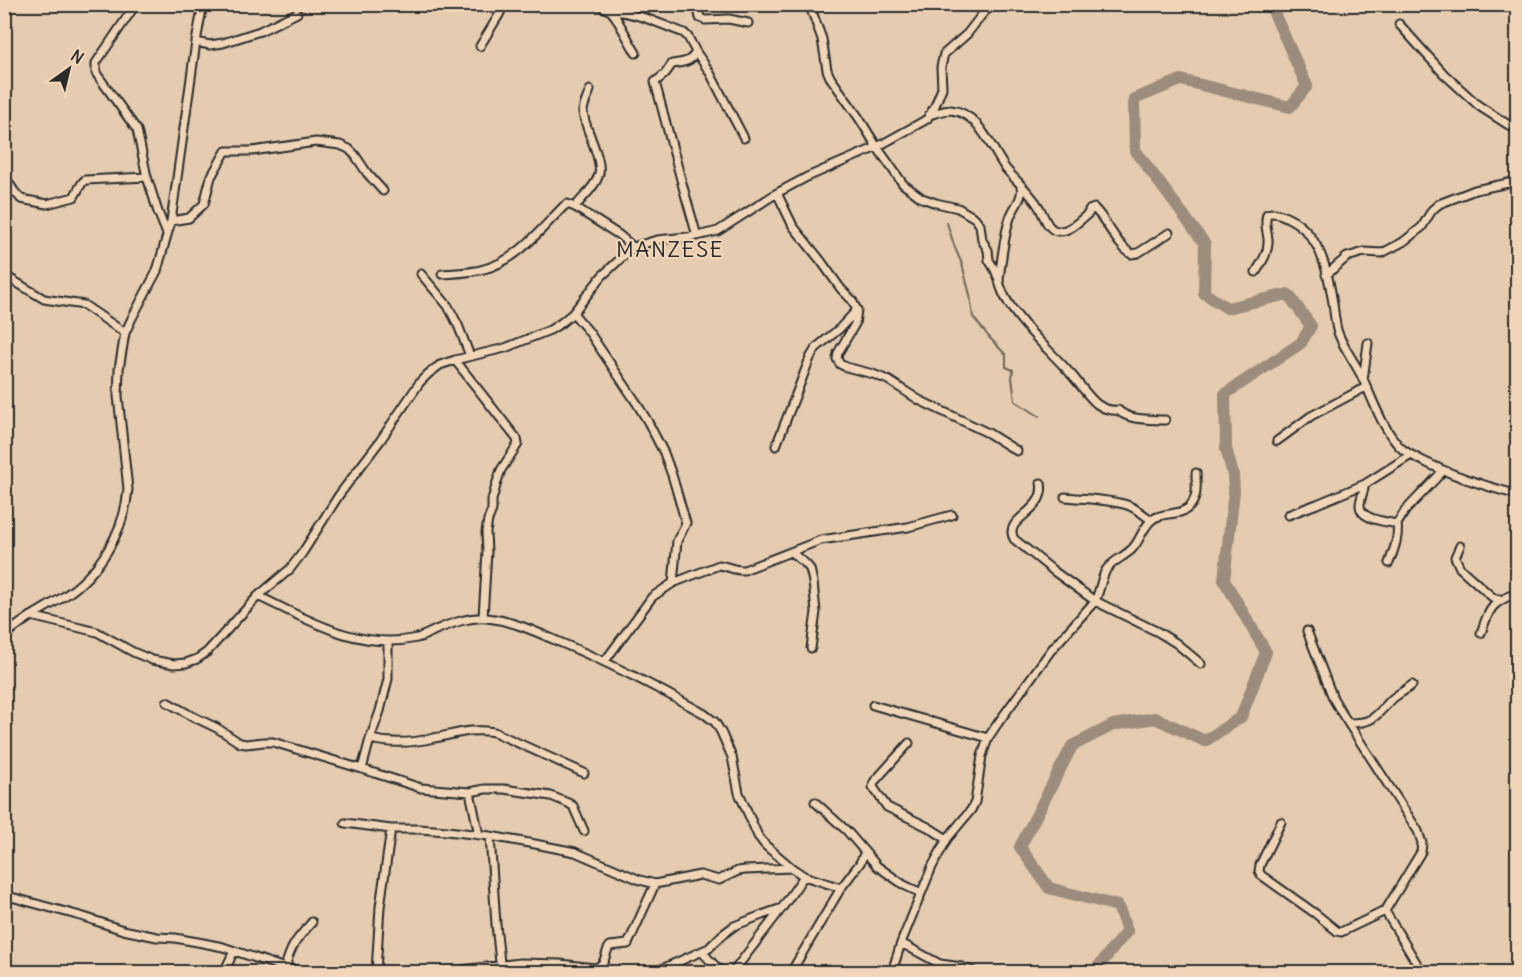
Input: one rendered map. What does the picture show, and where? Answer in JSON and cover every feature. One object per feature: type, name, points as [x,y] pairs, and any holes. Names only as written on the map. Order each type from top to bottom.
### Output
[{"type":"street","points":[[4,637],[31,616],[64,597],[89,575],[108,550],[124,514],[128,489],[118,396],[119,369],[125,333],[157,271],[171,221],[203,4]]},
{"type":"street","points":[[480,46],[504,4]]},
{"type":"street","points":[[597,4],[611,11],[635,14],[684,33],[709,71],[744,138]]},
{"type":"street","points":[[696,4],[700,18],[705,20],[729,19],[748,23]]},
{"type":"street","points":[[31,616],[97,632],[152,660],[174,664],[197,659],[207,652],[258,596],[290,569],[339,495],[365,463],[420,382],[434,369],[455,360],[505,348],[550,330],[573,313],[602,276],[633,247],[657,240],[697,236],[718,231],[777,193],[807,177],[877,147],[922,122],[935,105],[942,88],[941,67],[944,54],[967,34],[984,12],[997,4]]},
{"type":"street","points":[[135,5],[96,63],[95,68],[96,73],[137,129],[147,177],[167,234]]},
{"type":"street","points":[[811,9],[822,39],[826,70],[903,184],[922,198],[958,208],[975,218],[980,225],[989,260],[996,270],[1000,286],[1013,310],[1096,403],[1110,411],[1118,410],[1124,416],[1165,420]]},
{"type":"street","points":[[611,11],[636,53]]},
{"type":"street","points":[[196,42],[210,45],[223,44],[260,31],[297,13]]},
{"type":"street","points":[[1399,24],[1444,74],[1479,105],[1518,131]]},
{"type":"street","points":[[696,52],[688,62],[672,64],[656,82],[682,187],[697,236]]},
{"type":"street","points":[[574,207],[600,174],[583,115],[583,107],[590,90]]},
{"type":"street","points":[[929,115],[950,110],[970,118],[984,133],[1008,171],[1032,197],[1055,231],[1067,230],[1094,208],[1124,249],[1131,254],[1138,253],[1169,233]]},
{"type":"street","points":[[171,221],[189,218],[204,204],[211,177],[226,151],[252,151],[316,142],[340,145],[355,155],[382,191]]},
{"type":"street","points":[[4,175],[21,199],[48,204],[74,197],[85,180],[147,177]]},
{"type":"street","points":[[1326,274],[1347,256],[1364,252],[1382,253],[1403,242],[1422,227],[1432,210],[1439,204],[1475,190],[1518,181]]},
{"type":"street","points":[[999,280],[1009,219],[1022,192],[1020,183]]},
{"type":"street","points":[[777,193],[793,226],[852,300],[857,310],[855,324],[838,353],[837,358],[840,364],[888,380],[919,400],[988,433],[1017,450]]},
{"type":"street","points":[[442,274],[474,271],[501,263],[526,244],[567,204],[619,235],[633,247]]},
{"type":"street","points":[[1256,272],[1267,249],[1265,223],[1267,214],[1270,212],[1292,220],[1308,232],[1316,244],[1326,274],[1337,330],[1380,417],[1401,447],[1411,455],[1443,471],[1518,495]]},
{"type":"street","points":[[421,274],[448,306],[470,356]]},
{"type":"street","points":[[4,275],[44,299],[84,305],[125,333]]},
{"type":"street","points":[[776,446],[810,358],[816,348],[857,310]]},
{"type":"street","points":[[573,313],[636,402],[664,453],[686,523],[677,542],[673,583]]},
{"type":"street","points":[[1365,384],[1368,343]]},
{"type":"street","points":[[455,360],[517,439],[518,444],[501,470],[492,500],[492,510],[486,532],[483,617]]},
{"type":"street","points":[[1277,441],[1311,416],[1365,384]]},
{"type":"street","points":[[1288,515],[1365,484],[1411,455]]},
{"type":"street","points":[[1389,563],[1397,540],[1397,524],[1405,511],[1443,471]]},
{"type":"street","points":[[892,972],[901,943],[932,867],[947,839],[965,819],[975,802],[982,756],[988,738],[1052,649],[1095,601],[1110,565],[1133,549],[1151,520],[1183,512],[1189,508],[1195,497],[1196,473]]},
{"type":"street","points":[[1041,483],[1043,491],[1041,496],[1011,529],[1014,539],[1095,601],[1158,632],[1176,643],[1201,664]]},
{"type":"street","points":[[1365,484],[1360,505],[1362,512],[1367,516],[1397,524]]},
{"type":"street","points":[[1065,497],[1103,500],[1127,505],[1151,520]]},
{"type":"street","points":[[604,661],[652,597],[673,583],[719,565],[737,571],[744,570],[821,540],[908,527],[952,515]]},
{"type":"street","points":[[1460,546],[1455,557],[1460,568],[1491,596],[1500,600]]},
{"type":"street","points":[[792,553],[810,569],[813,582],[816,612],[811,648]]},
{"type":"street","points":[[1481,633],[1495,603],[1518,592]]},
{"type":"street","points":[[258,596],[329,629],[355,638],[374,641],[418,638],[465,620],[483,617],[526,627],[604,661],[703,712],[715,722],[732,758],[739,793],[758,836],[774,855],[804,876],[841,888]]},
{"type":"street","points":[[1281,822],[1260,865],[1261,876],[1341,932],[1385,911],[1421,852],[1422,843],[1418,831],[1333,698],[1307,631]]},
{"type":"street","points":[[362,768],[388,679],[388,641]]},
{"type":"street","points":[[1348,723],[1362,723],[1375,718],[1394,697],[1412,685]]},
{"type":"street","points":[[167,702],[217,728],[240,743],[273,742],[422,788],[470,792],[504,789],[558,798],[573,806],[584,831]]},
{"type":"street","points":[[873,705],[988,738]]},
{"type":"street","points":[[370,739],[384,742],[409,742],[470,730],[494,732],[584,773]]},
{"type":"street","points":[[909,743],[873,787],[887,807],[947,839]]},
{"type":"street","points":[[470,792],[479,835]]},
{"type":"street","points":[[815,802],[847,831],[877,866],[904,885],[921,893]]},
{"type":"street","points":[[345,823],[391,829],[419,829],[490,836],[575,852],[640,880],[655,884],[700,875],[719,880],[738,871],[792,868]]},
{"type":"street","points":[[376,972],[380,908],[391,829]]},
{"type":"street","points":[[490,836],[501,969]]},
{"type":"street","points":[[791,972],[865,852]]},
{"type":"street","points":[[733,972],[804,876]]},
{"type":"street","points":[[444,972],[501,969],[520,963],[600,967],[610,946],[628,944],[655,884]]},
{"type":"street","points":[[4,895],[84,916],[140,934],[194,941],[285,968],[309,972]]},
{"type":"street","points":[[655,972],[709,948],[734,926],[782,908]]},
{"type":"street","points":[[1385,911],[1422,972]]},
{"type":"street","points":[[285,968],[289,952],[312,922]]},
{"type":"street","points":[[901,943],[940,964],[962,967],[974,972]]},
{"type":"street","points":[[224,972],[234,951]]},
{"type":"street","points":[[702,952],[721,972]]},
{"type":"waterway","points":[[1094,972],[1127,931],[1118,906],[1049,888],[1020,847],[1072,746],[1113,725],[1155,718],[1205,741],[1241,717],[1266,652],[1224,580],[1234,491],[1233,475],[1226,448],[1225,394],[1301,343],[1311,326],[1288,294],[1227,308],[1204,293],[1205,244],[1135,150],[1134,99],[1181,80],[1290,107],[1307,86],[1273,11],[1273,4]]},
{"type":"waterway","points":[[947,223],[962,264],[973,317],[1006,355],[1006,367],[1013,370],[1015,401],[1039,416]]},
{"type":"district","name":"MANZESE","points":[[670,249]]}]
